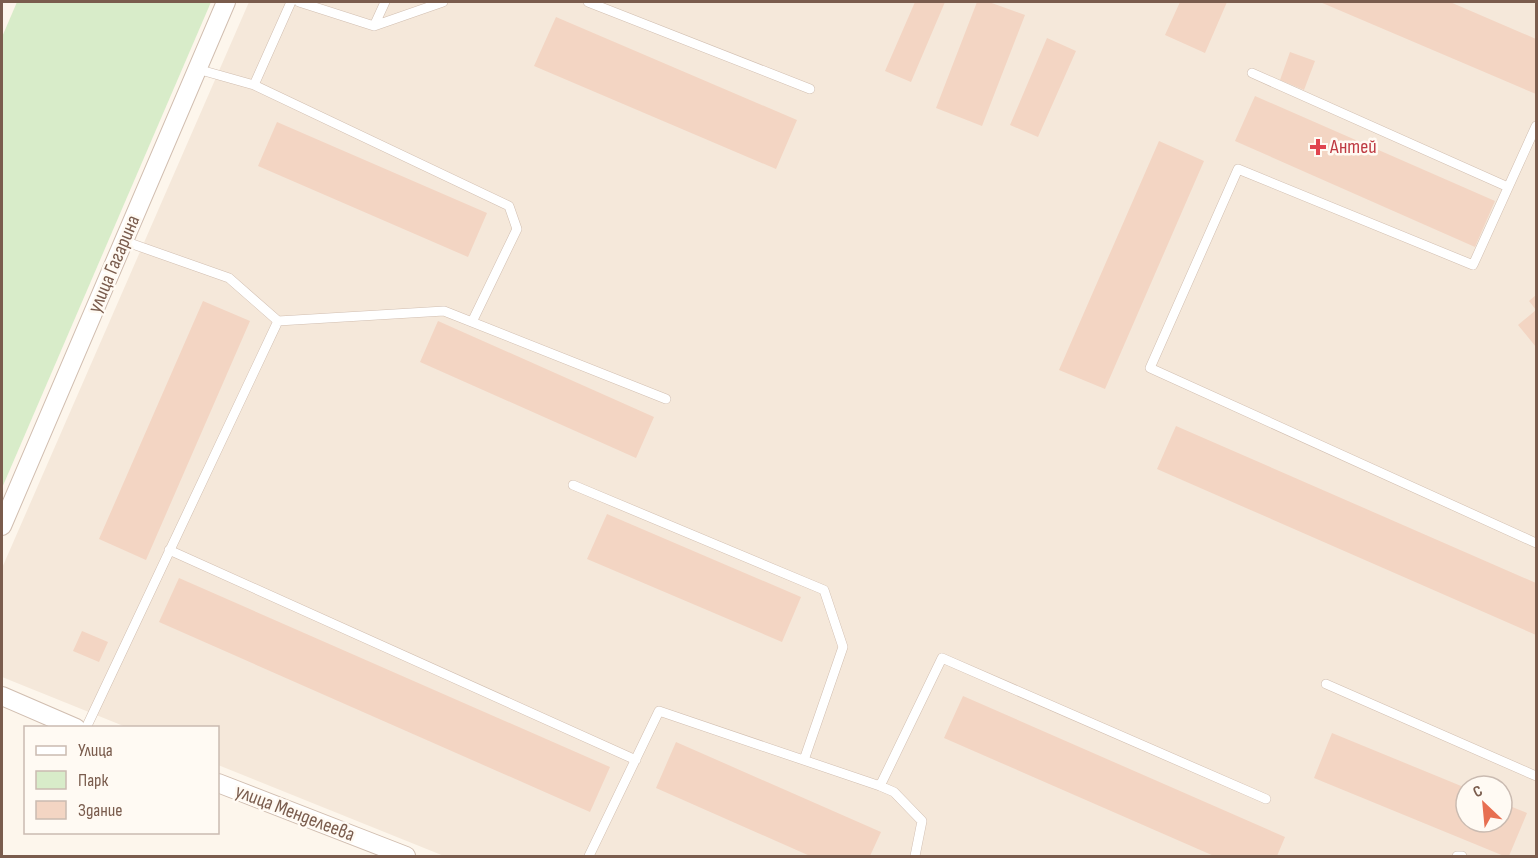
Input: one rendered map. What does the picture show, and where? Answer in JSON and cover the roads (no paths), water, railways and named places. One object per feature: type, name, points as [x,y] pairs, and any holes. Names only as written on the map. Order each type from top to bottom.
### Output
[{"type":"street","name":"улица Гагарина","points":[[2,526],[226,2]]},
{"type":"street","points":[[2,696],[71,726]]},
{"type":"street","name":"улица Менделеева","points":[[219,783],[406,856]]},
{"type":"lane","points":[[254,85],[291,2]]},
{"type":"lane","points":[[299,2],[374,26],[442,2]]},
{"type":"lane","points":[[374,26],[385,2]]},
{"type":"lane","points":[[588,2],[810,89]]},
{"type":"lane","points":[[197,69],[254,85],[509,206],[517,230],[472,322]]},
{"type":"lane","points":[[1252,73],[1508,187]]},
{"type":"lane","points":[[1536,126],[1473,265],[1238,169],[1149,368],[1536,543]]},
{"type":"lane","points":[[124,241],[229,278],[278,321],[444,310],[666,399]]},
{"type":"lane","points":[[87,726],[278,321]]},
{"type":"lane","points":[[573,484],[824,590],[843,647],[804,760]]},
{"type":"lane","points":[[169,550],[636,760]]},
{"type":"lane","points":[[880,786],[942,658],[1266,799]]},
{"type":"lane","points":[[1326,684],[1536,776]]},
{"type":"lane","points":[[589,856],[659,711],[894,792],[922,821],[915,856]]},
{"type":"lane","points":[[1457,856],[1462,856]]},
{"type":"place","name":"Антей","points":[[1318,147]]}]
